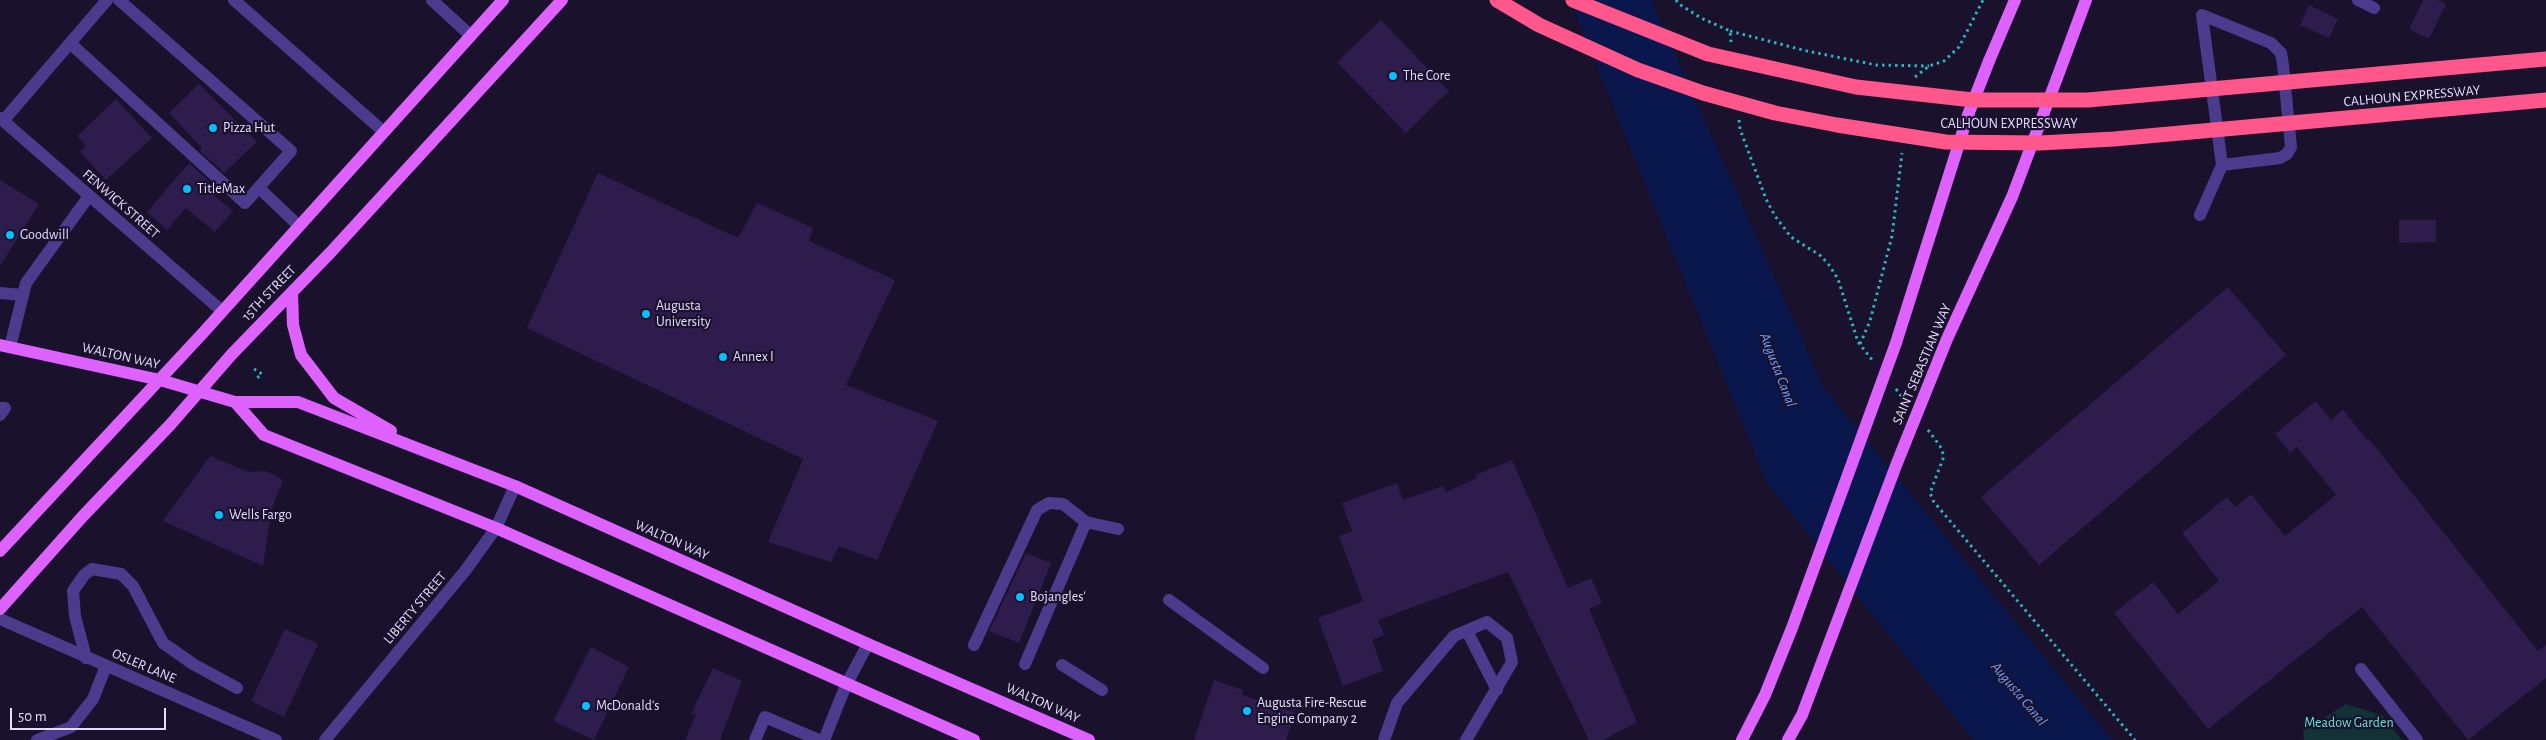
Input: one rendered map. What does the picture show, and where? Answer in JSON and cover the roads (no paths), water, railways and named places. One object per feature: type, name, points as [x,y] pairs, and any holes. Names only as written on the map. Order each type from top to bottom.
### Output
[{"type":"highway","name":"CALHOUN EXPRESSWAY","points":[[1496,0],[1539,26],[1638,70],[1703,93],[1775,113],[1819,122],[1946,142],[2040,143],[2114,139],[2546,100]]},
{"type":"highway","name":"CALHOUN EXPRESSWAY","points":[[1573,0],[1708,54],[1856,87],[1973,100],[2088,100],[2546,59]]},
{"type":"main road","name":"15TH STREET","points":[[0,551],[160,380],[503,0]]},
{"type":"main road","name":"15TH STREET","points":[[0,609],[562,0]]},
{"type":"main road","name":"SAINT SEBASTIAN WAY","points":[[1742,740],[1765,695],[1792,628],[1896,343],[1968,115],[2015,0]]},
{"type":"main road","name":"SAINT SEBASTIAN WAY","points":[[1788,740],[1812,688],[1940,357],[2012,197],[2086,0]]},
{"type":"main road","points":[[292,292],[293,325],[301,355],[334,398],[425,451]]},
{"type":"main road","name":"WALTON WAY","points":[[5,346],[160,380],[235,402],[298,402],[515,486],[1073,737],[1088,740]]},
{"type":"main road","points":[[235,402],[264,435],[496,528],[846,685],[974,740]]},
{"type":"street","points":[[2,120],[107,0]]},
{"type":"street","points":[[70,43],[246,204],[291,151],[119,0]]},
{"type":"street","points":[[234,0],[384,132]]},
{"type":"street","points":[[432,0],[471,36]]},
{"type":"street","points":[[2358,0],[2374,8]]},
{"type":"street","points":[[2200,215],[2222,164],[2202,15],[2271,43],[2281,53],[2283,65],[2291,147],[2287,154],[2280,158],[2222,164]]},
{"type":"street","name":"FENWICK STREET","points":[[2,120],[222,311]]},
{"type":"street","points":[[259,188],[299,226]]},
{"type":"street","points":[[5,346],[26,282],[89,196]]},
{"type":"street","points":[[0,293],[23,295]]},
{"type":"street","points":[[0,408],[5,408],[0,415]]},
{"type":"street","name":"LIBERTY STREET","points":[[324,740],[465,571],[496,528],[515,486]]},
{"type":"street","points":[[974,645],[1037,510],[1049,503],[1063,504],[1086,522],[1118,529]]},
{"type":"street","points":[[1025,664],[1086,522]]},
{"type":"street","points":[[86,658],[76,616],[73,591],[84,575],[92,569],[120,574],[133,586],[163,643],[193,664],[237,688]]},
{"type":"street","points":[[1169,600],[1262,668]]},
{"type":"street","name":"OSLER LANE","points":[[0,619],[276,740]]},
{"type":"street","points":[[1384,740],[1397,703],[1454,636],[1488,622],[1507,638],[1512,662],[1466,740]]},
{"type":"street","points":[[1467,631],[1497,690]]},
{"type":"street","points":[[824,740],[846,685],[868,644]]},
{"type":"street","points":[[1062,665],[1102,690]]},
{"type":"street","points":[[37,740],[71,727],[93,698],[106,666]]},
{"type":"street","points":[[2361,670],[2417,740]]},
{"type":"street","points":[[755,740],[765,717],[819,740]]},
{"type":"water","name":"Augusta Canal","points":[[1570,0],[1651,0],[1823,387],[2112,740],[1973,740],[1767,483]]},
{"type":"place","name":"The Core","points":[[1393,76]]},
{"type":"place","name":"Pizza Hut","points":[[213,128]]},
{"type":"place","name":"TitleMax","points":[[187,189]]},
{"type":"place","name":"Goodwill","points":[[10,235]]},
{"type":"place","name":"Augusta University","points":[[646,314]]},
{"type":"place","name":"Annex I","points":[[723,357]]},
{"type":"place","name":"Wells Fargo","points":[[219,515]]},
{"type":"place","name":"Bojangles'","points":[[1020,597]]},
{"type":"place","name":"McDonald's","points":[[586,706]]},
{"type":"place","name":"Augusta Fire-Rescue Engine Company 2","points":[[1247,711]]},
{"type":"park label","name":"Meadow Garden","points":[[2349,723]]}]
